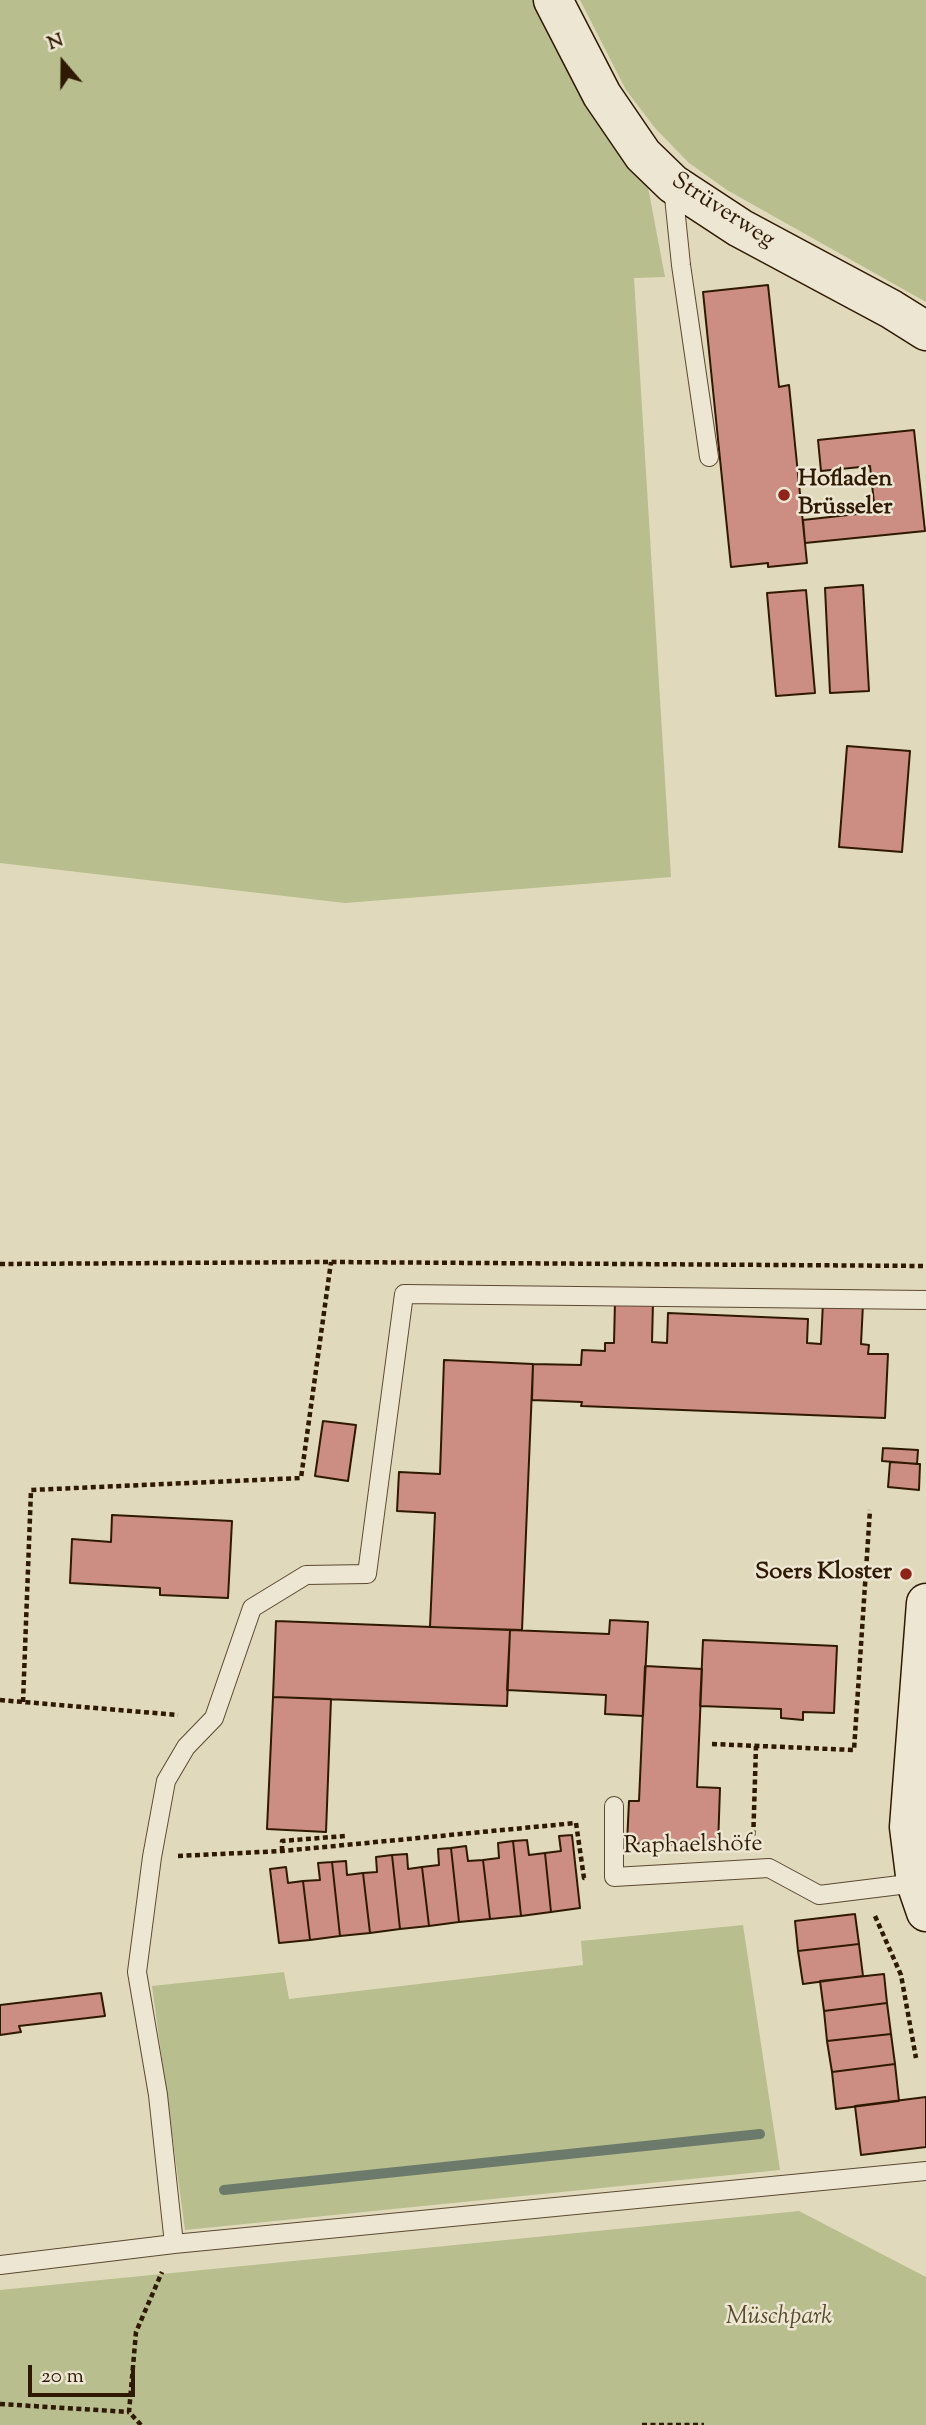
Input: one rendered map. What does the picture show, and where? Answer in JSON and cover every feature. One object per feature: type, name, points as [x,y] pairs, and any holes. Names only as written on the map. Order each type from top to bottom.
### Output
[{"type":"street","name":"Strüverweg","points":[[553,0],[602,95],[643,155],[673,184],[740,228],[891,309],[926,331]]},
{"type":"street","points":[[921,1897],[909,1827],[926,1603]]},
{"type":"lane","points":[[673,184],[681,265],[709,457]]},
{"type":"lane","points":[[174,2245],[158,2095],[137,1972],[152,1857],[166,1782],[186,1747],[214,1718],[252,1608],[306,1575],[367,1574],[404,1294],[926,1300]]},
{"type":"lane","name":"Raphaelshöfe","points":[[614,1806],[614,1877],[769,1868],[819,1895],[921,1897]]},
{"type":"lane","points":[[0,2265],[174,2245],[926,2171]]},
{"type":"path","points":[[23,1702],[31,1490],[301,1478],[331,1262]]},
{"type":"path","points":[[0,1264],[331,1262],[926,1266]]},
{"type":"path","points":[[712,1744],[854,1750],[870,1510]]},
{"type":"path","points":[[0,1700],[214,1718]]},
{"type":"path","points":[[754,1830],[756,1746]]},
{"type":"path","points":[[152,1857],[282,1851],[576,1823],[584,1878]]},
{"type":"path","points":[[282,1851],[282,1841],[345,1836]]},
{"type":"path","points":[[871,1908],[901,1975],[916,2058]]},
{"type":"path","points":[[129,2412],[136,2332],[174,2245]]},
{"type":"path","points":[[0,2404],[129,2412],[141,2425]]},
{"type":"path","points":[[642,2425],[704,2425]]},
{"type":"green space","points":[[0,0],[534,0],[647,182],[665,277],[634,278],[671,877],[345,903],[0,863]]},
{"type":"green space","points":[[580,0],[926,0],[926,302],[727,190],[689,163],[655,128],[626,90]]},
{"type":"green space","points":[[743,1925],[780,2170],[185,2230],[152,1986],[284,1972],[289,1999],[583,1965],[581,1941]]},
{"type":"green space","name":"Müschpark","points":[[799,2211],[926,2277],[926,2425],[0,2425],[0,2290]]},
{"type":"building","points":[[768,285],[779,387],[789,385],[807,563],[731,567],[703,292]]},
{"type":"building","points":[[914,430],[925,531],[805,543],[803,520],[875,512],[870,466],[821,471],[818,440]]},
{"type":"building","points":[[863,585],[869,691],[830,693],[825,588]]},
{"type":"building","points":[[806,590],[815,693],[776,696],[767,593]]},
{"type":"building","points":[[847,746],[910,751],[902,852],[839,847]]},
{"type":"building","points":[[615,1301],[653,1302],[652,1342],[667,1343],[668,1313],[808,1319],[807,1343],[821,1344],[823,1302],[863,1304],[861,1344],[869,1345],[868,1354],[888,1354],[885,1418],[581,1406],[582,1402],[532,1400],[533,1364],[581,1365],[582,1350],[605,1351],[605,1343],[614,1343]]},
{"type":"building","points":[[444,1360],[533,1364],[522,1630],[430,1627],[435,1513],[397,1511],[399,1472],[440,1474]]},
{"type":"building","points":[[323,1421],[356,1425],[348,1481],[315,1476]]},
{"type":"building","points":[[883,1448],[918,1450],[917,1464],[882,1461]]},
{"type":"building","points":[[890,1462],[920,1464],[919,1490],[888,1487]]},
{"type":"building","points":[[112,1515],[232,1521],[228,1598],[160,1595],[160,1588],[70,1583],[72,1539],[111,1542]]},
{"type":"building","points":[[610,1620],[648,1622],[643,1716],[605,1714],[606,1695],[507,1690],[510,1630],[609,1634]]},
{"type":"building","points":[[276,1621],[510,1630],[507,1706],[273,1697]]},
{"type":"building","points":[[703,1640],[837,1646],[834,1713],[803,1712],[803,1720],[781,1718],[781,1709],[700,1706]]},
{"type":"building","points":[[645,1666],[702,1669],[697,1787],[720,1788],[718,1846],[627,1843],[629,1801],[639,1801]]},
{"type":"building","points":[[273,1697],[331,1699],[326,1832],[267,1829]]},
{"type":"building","points":[[572,1835],[580,1908],[551,1912],[545,1853],[561,1851],[559,1836]]},
{"type":"building","points":[[527,1840],[529,1855],[545,1853],[551,1912],[521,1916],[513,1841]]},
{"type":"building","points":[[513,1841],[521,1916],[490,1919],[483,1860],[499,1858],[498,1843]]},
{"type":"building","points":[[466,1846],[468,1861],[483,1860],[490,1919],[459,1922],[451,1848]]},
{"type":"building","points":[[451,1848],[459,1922],[429,1926],[422,1867],[439,1865],[438,1849]]},
{"type":"building","points":[[407,1854],[408,1869],[422,1867],[429,1926],[400,1929],[392,1855]]},
{"type":"building","points":[[392,1855],[400,1929],[370,1933],[363,1873],[377,1872],[376,1857]]},
{"type":"building","points":[[346,1861],[347,1875],[363,1873],[370,1933],[340,1936],[332,1862]]},
{"type":"building","points":[[332,1862],[340,1936],[310,1940],[303,1881],[320,1880],[318,1863]]},
{"type":"building","points":[[286,1867],[288,1883],[303,1881],[310,1940],[279,1943],[270,1869]]},
{"type":"building","points":[[855,1914],[859,1944],[798,1951],[795,1921]]},
{"type":"building","points":[[859,1944],[863,1976],[803,1984],[798,1951]]},
{"type":"building","points":[[884,1974],[887,2003],[824,2011],[820,1981]]},
{"type":"building","points":[[101,1993],[105,2016],[19,2026],[21,2032],[0,2035],[0,2005]]},
{"type":"building","points":[[887,2003],[891,2034],[827,2041],[824,2011]]},
{"type":"building","points":[[891,2034],[895,2064],[832,2072],[827,2041]]},
{"type":"building","points":[[895,2064],[899,2101],[836,2109],[832,2072]]},
{"type":"building","points":[[926,2097],[926,2147],[861,2155],[855,2106]]},
{"type":"waterway","points":[[224,2190],[760,2134]]},
{"type":"place","name":"Hofladen Brüsseler","points":[[784,495]]},
{"type":"place","name":"Soers Kloster","points":[[906,1574]]}]
